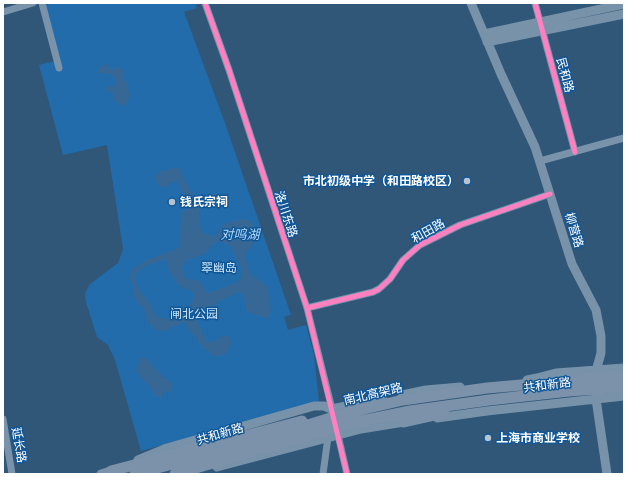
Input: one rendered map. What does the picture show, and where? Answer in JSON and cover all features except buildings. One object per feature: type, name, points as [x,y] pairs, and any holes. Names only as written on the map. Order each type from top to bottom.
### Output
[{"type":"highway","name":"南北高架路","points":[[135,474],[239,446],[347,413],[403,400],[487,388],[624,376]]},
{"type":"highway","name":"南北高架路","points":[[175,474],[347,424],[410,410],[569,391],[624,388]]},
{"type":"highway","points":[[404,422],[444,413],[488,406],[588,395],[624,388]]},
{"type":"highway","points":[[106,473],[302,421],[347,413]]},
{"type":"main road","name":"柳营路","points":[[470,3],[526,126],[540,161],[572,264],[596,310],[601,336],[601,353],[596,373],[596,395],[607,474]]},
{"type":"main road","points":[[485,38],[541,26],[624,4]]},
{"type":"main road","points":[[541,26],[624,14]]},
{"type":"main road","name":"共和新路","points":[[596,373],[624,368]]},
{"type":"main road","name":"共和新路","points":[[106,473],[167,448],[314,406],[324,406],[332,409],[426,390],[537,378],[596,373],[624,373]]},
{"type":"main road","name":"共和新路","points":[[596,395],[624,388]]},
{"type":"main road","name":"共和新路","points":[[192,474],[328,437],[361,429],[404,422],[428,412],[465,406],[596,395],[624,396]]},
{"type":"main road","name":"共和新路","points":[[106,473],[166,463],[328,415],[332,409]]},
{"type":"street","points":[[3,12],[33,3]]},
{"type":"street","points":[[42,3],[60,68]]},
{"type":"street","name":"洛川东路","points":[[205,3],[307,308],[347,474]]},
{"type":"street","name":"民和路","points":[[535,3],[575,152]]},
{"type":"street","points":[[540,161],[624,138]]},
{"type":"street","name":"和田路","points":[[307,308],[379,289],[390,279],[403,260],[420,246],[460,225],[550,194]]},
{"type":"street","name":"延长路","points":[[3,419],[12,474]]},
{"type":"street","points":[[323,474],[328,437]]},
{"type":"green space","name":"闸北公园","points":[[53,3],[195,3],[197,8],[184,12],[225,123],[291,315],[284,317],[288,330],[306,325],[314,355],[319,402],[141,451],[115,360],[108,345],[97,337],[86,302],[85,293],[90,284],[118,263],[123,249],[107,145],[63,155],[39,65],[55,61],[41,6]]},
{"type":"water","points":[[105,64],[108,65],[109,69],[120,67],[123,71],[124,79],[128,85],[130,93],[126,105],[124,106],[115,101],[114,94],[110,91],[106,91],[107,86],[115,86],[116,80],[114,76],[105,73],[98,74],[99,69]]},
{"type":"water","name":"对鸣湖","points":[[177,167],[181,170],[183,178],[197,202],[199,209],[199,223],[203,232],[211,236],[215,236],[224,224],[243,219],[251,221],[255,229],[255,239],[251,248],[246,251],[245,257],[250,274],[267,286],[271,309],[270,316],[267,318],[248,312],[246,309],[244,295],[239,291],[219,301],[210,310],[203,308],[197,309],[195,312],[195,318],[207,341],[214,342],[225,335],[230,337],[231,343],[229,348],[227,352],[221,356],[214,356],[201,345],[184,322],[164,331],[158,331],[148,323],[144,307],[137,302],[134,296],[133,285],[130,279],[133,269],[147,260],[177,249],[180,246],[181,215],[183,211],[190,209],[190,204],[177,180],[165,187],[161,187],[157,183],[155,179],[160,172]],"holes":[[[218,241],[231,247],[241,267],[242,277],[236,283],[209,293],[206,292],[200,281],[185,278],[182,268],[186,260],[204,254],[213,244]],[[164,259],[168,262],[168,269],[178,284],[194,293],[194,298],[183,314],[177,317],[164,319],[156,316],[149,302],[138,288],[135,277],[142,268]]]},
{"type":"water","points":[[141,357],[147,359],[166,380],[172,382],[171,392],[165,391],[161,398],[155,395],[151,388],[136,371]]},
{"type":"cycle path","points":[[205,3],[229,70],[307,308],[347,474]]},
{"type":"cycle path","points":[[535,3],[575,152]]},
{"type":"cycle path","points":[[307,308],[373,292],[379,289],[390,279],[403,260],[420,245],[460,225],[550,194]]},
{"type":"place","name":"市北初级中学（和田路校区）","points":[[467,181]]},
{"type":"place","name":"钱氏宗祠","points":[[172,202]]},
{"type":"place","name":"上海市商业学校","points":[[488,438]]},
{"type":"park label","name":"翠幽岛","points":[[219,268]]}]
